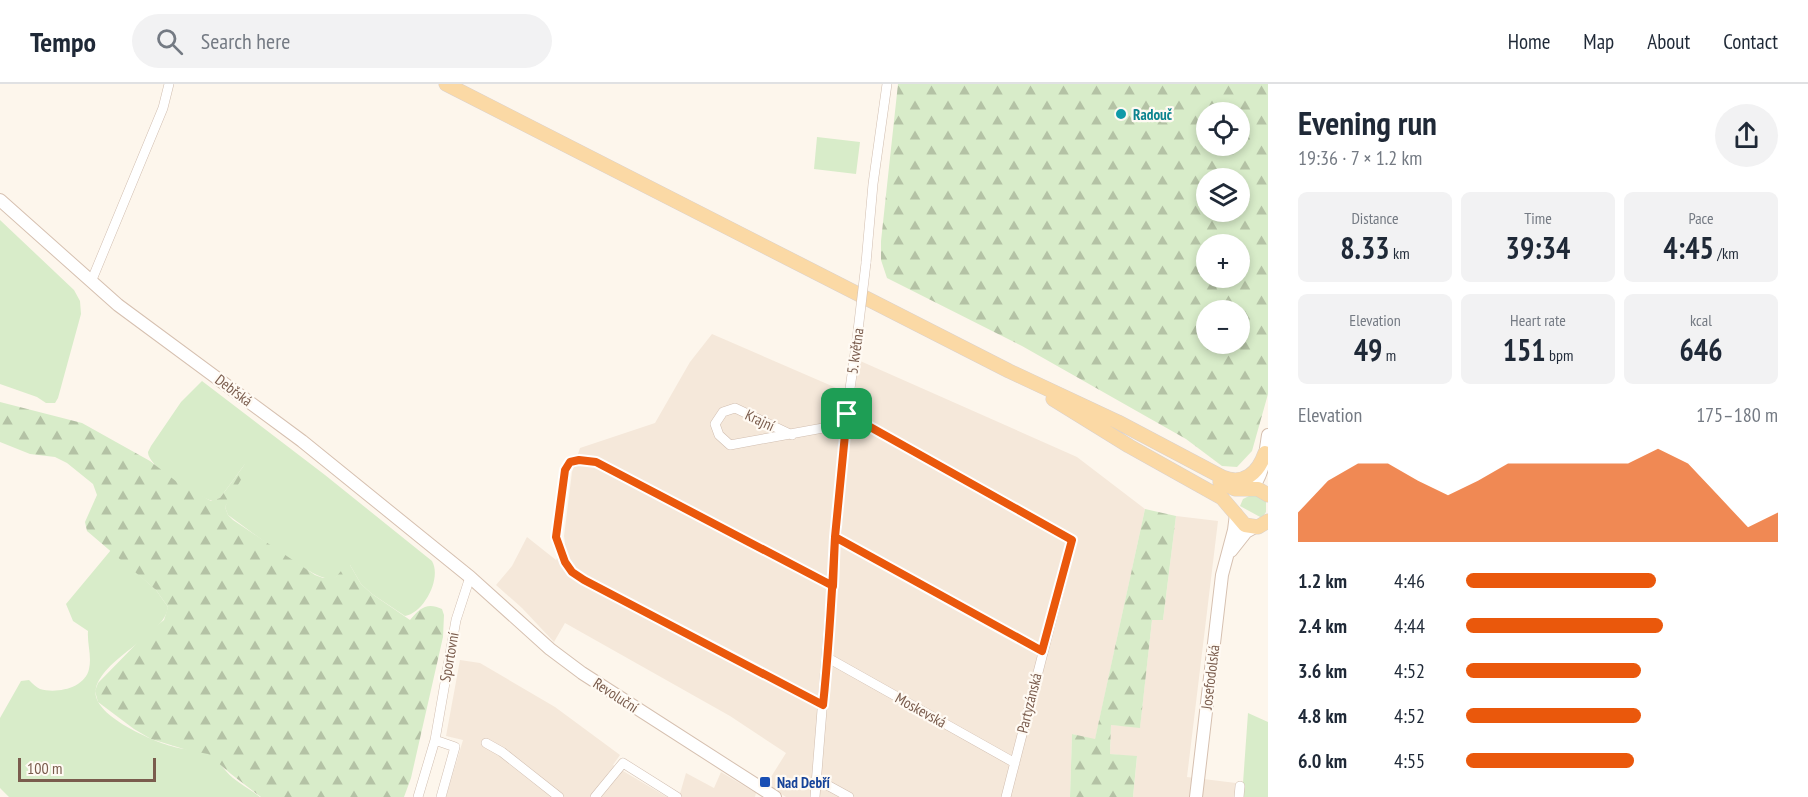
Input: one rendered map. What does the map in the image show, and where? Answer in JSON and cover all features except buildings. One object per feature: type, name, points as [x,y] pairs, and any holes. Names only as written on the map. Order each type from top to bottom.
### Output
[{"type":"main road","points":[[446,84],[1009,371],[1118,422],[1222,477],[1237,480],[1250,476],[1257,471],[1265,453]]},
{"type":"main road","name":"Debřská","points":[[0,200],[118,305],[302,441],[470,577]]},
{"type":"main road","points":[[1009,371],[1109,434],[1206,487],[1227,502],[1243,524],[1262,526]]},
{"type":"main road","points":[[1235,513],[1237,499],[1258,479],[1268,435]]},
{"type":"main road","points":[[1176,453],[1228,487],[1239,490],[1261,490],[1268,495]]},
{"type":"main road","points":[[1265,453],[1268,478]]},
{"type":"main road","name":"Josefodolská","points":[[1196,797],[1220,591],[1234,530],[1235,513]]},
{"type":"main road","name":"Josefodolská","points":[[1227,557],[1246,532],[1262,526]]},
{"type":"main road","name":"Revoluční","points":[[470,577],[550,649],[582,673],[775,797]]},
{"type":"street","points":[[91,282],[163,108],[169,84]]},
{"type":"street","name":"5. května","points":[[815,797],[828,658],[845,424],[887,84]]},
{"type":"street","name":"Krajní","points":[[792,435],[735,408],[723,412],[715,424],[719,435],[730,445],[792,435],[845,424]]},
{"type":"street","name":"Partyzánská","points":[[847,414],[1072,540],[1006,797]]},
{"type":"street","points":[[823,705],[572,572],[565,562],[556,537],[565,470],[570,462],[579,460],[596,462],[833,586]]},
{"type":"street","points":[[835,537],[1042,651]]},
{"type":"street","name":"Sportovní","points":[[418,797],[435,740],[456,620],[470,577]]},
{"type":"street","name":"Moskevská","points":[[828,658],[1015,763]]},
{"type":"street","points":[[435,740],[455,747],[441,797]]},
{"type":"street","points":[[486,743],[502,752],[559,797]]},
{"type":"street","points":[[595,797],[623,763],[677,797]]},
{"type":"street","points":[[818,780],[849,797]]},
{"type":"street","points":[[1239,786],[1239,797]]},
{"type":"shaded area","points":[[712,334],[855,396],[858,360],[1077,457],[1145,509],[1095,740],[1072,734],[1070,797],[786,797],[766,785],[786,753],[730,716],[565,623],[554,642],[522,608],[496,585],[512,566],[527,537],[556,560],[565,543],[572,472],[580,448],[655,423],[690,362]]},
{"type":"shaded area","points":[[1176,516],[1218,521],[1187,777],[1236,783],[1235,797],[1133,797],[1137,757],[1110,754],[1111,725],[1140,727],[1152,620],[1163,620]]},
{"type":"shaded area","points":[[460,660],[480,663],[555,707],[620,755],[613,765],[667,797],[446,797],[463,740],[446,736]]},
{"type":"shaded area","points":[[721,772],[756,793],[755,797],[679,797],[686,773],[714,788]]},
{"type":"green space","points":[[898,84],[1268,84],[1268,394],[1252,451],[1237,467],[1222,466],[1186,439],[1022,346],[887,278],[881,260],[881,241]]},
{"type":"green space","points":[[817,137],[860,142],[856,174],[814,169]]},
{"type":"green space","points":[[0,220],[74,290],[80,301],[81,314],[55,403],[46,403],[37,397],[0,384]]},
{"type":"green space","points":[[202,381],[432,561],[435,576],[433,585],[419,609],[405,616],[361,584],[350,565],[331,579],[310,572],[228,515],[225,507],[245,464],[220,498],[213,501],[186,488],[156,466],[148,452],[151,446],[181,402]]},
{"type":"green space","points":[[0,402],[82,423],[150,461],[177,482],[211,501],[220,498],[245,464],[248,465],[225,507],[233,520],[315,575],[323,578],[336,577],[346,565],[350,565],[361,584],[410,620],[424,607],[432,606],[442,609],[443,637],[411,778],[404,797],[261,797],[208,754],[151,739],[98,702],[95,691],[98,683],[144,636],[164,620],[168,607],[156,590],[87,531],[85,522],[97,495],[93,484],[67,463],[55,457],[30,454],[0,442]]},
{"type":"green space","points":[[1253,494],[1266,501],[1266,512],[1262,518],[1240,506],[1243,499]]},
{"type":"green space","points":[[1145,509],[1176,516],[1163,620],[1152,620],[1140,728],[1111,725],[1110,754],[1137,756],[1133,797],[1070,797],[1072,734],[1095,739]]},
{"type":"green space","points":[[111,550],[156,590],[168,607],[157,627],[102,676],[96,688],[96,698],[111,716],[137,732],[175,747],[207,753],[233,778],[260,797],[9,797],[0,788],[0,718],[21,681],[29,680],[40,689],[54,691],[76,685],[86,676],[90,659],[88,631],[73,621],[66,604]]},
{"type":"green space","points":[[1248,713],[1268,722],[1268,797],[1242,797]]},
{"type":"place","name":"Radouč","points":[[1121,114]]},
{"type":"place","name":"Nad Debří","points":[[765,782]]},
{"type":"route","points":[[847,414],[835,537],[833,586],[596,462],[579,460],[570,462],[565,470],[556,537],[565,562],[572,572],[584,580],[823,705],[828,658],[833,586],[835,537],[1042,651],[1072,540],[847,414]]}]
